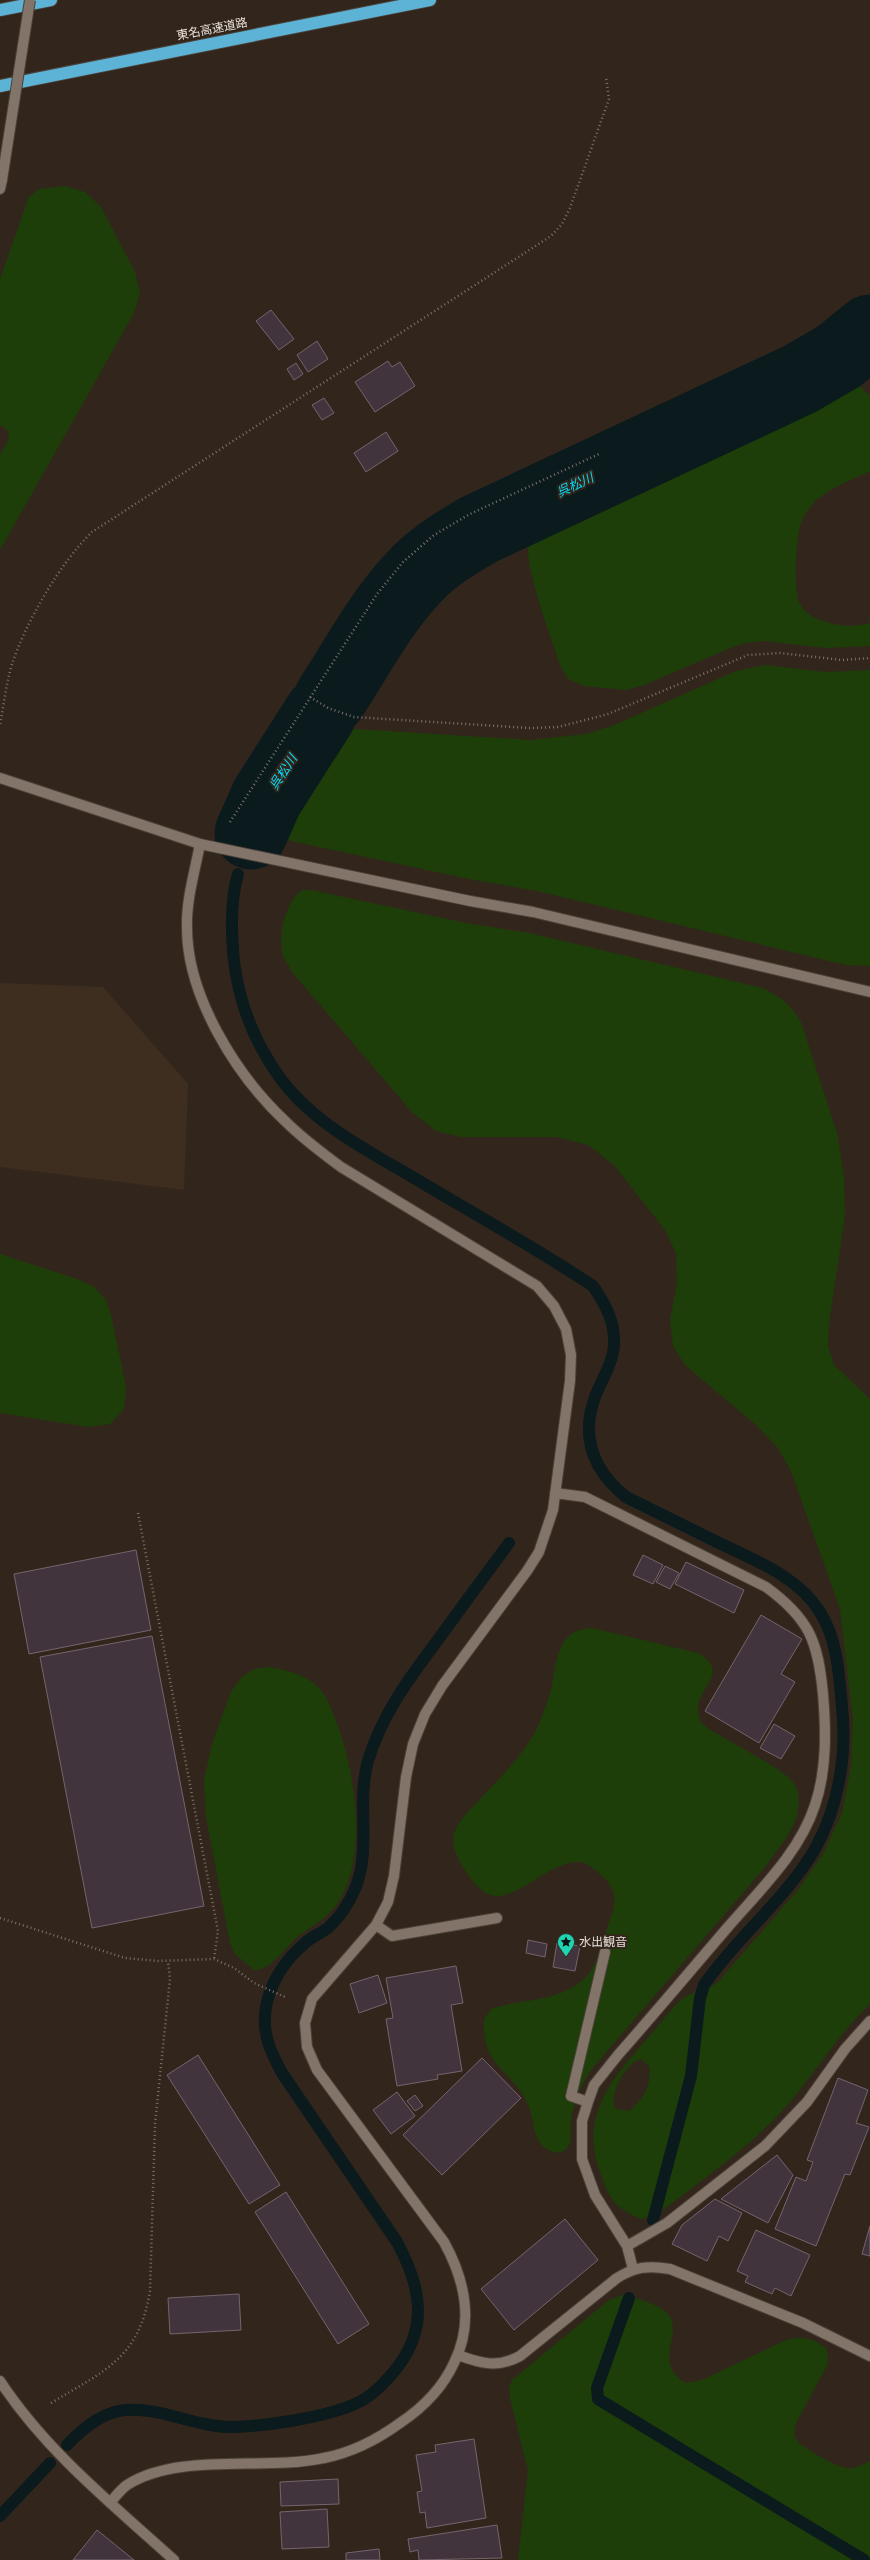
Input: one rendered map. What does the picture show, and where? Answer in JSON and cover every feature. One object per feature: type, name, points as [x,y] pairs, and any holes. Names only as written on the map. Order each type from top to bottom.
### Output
[{"type":"highway","points":[[0,10],[51,0]]},
{"type":"highway","name":"東名高速道路","points":[[0,86],[430,0]]},
{"type":"street","points":[[1,185],[30,0]]},
{"type":"street","points":[[0,778],[200,844],[470,902],[533,912],[870,992]]},
{"type":"street","points":[[110,2503],[126,2486],[154,2473],[182,2467],[300,2461],[324,2458],[348,2451],[393,2429],[416,2412],[434,2396],[448,2377],[458,2356],[464,2332],[466,2309],[463,2285],[456,2262],[444,2242],[317,2070],[307,2047],[305,2023],[312,1999],[376,1925],[388,1902],[394,1876],[406,1777],[413,1744],[425,1714],[539,1552],[547,1531],[555,1493],[570,1382],[571,1355],[566,1329],[554,1306],[537,1286],[515,1271],[341,1167],[301,1136],[259,1094],[218,1033],[190,964],[186,927],[190,891],[200,844]]},
{"type":"street","points":[[555,1493],[585,1497],[766,1587],[788,1603],[805,1622],[816,1646],[825,1720],[823,1763],[815,1805],[799,1840],[774,1874],[594,2085],[588,2102],[582,2121],[582,2159],[595,2195],[627,2246],[633,2269]]},
{"type":"street","points":[[376,1925],[392,1936],[496,1918]]},
{"type":"street","points":[[588,2102],[571,2096],[605,1952]]},
{"type":"street","points":[[627,2246],[667,2223],[765,2146],[807,2102],[845,2049],[870,2021]]},
{"type":"street","points":[[458,2356],[487,2364],[508,2362],[520,2356],[617,2278],[633,2269],[651,2265],[670,2269],[803,2322],[870,2356]]},
{"type":"street","points":[[0,2381],[28,2420],[48,2444],[110,2503],[174,2560]]},
{"type":"path","points":[[0,724],[12,665],[29,625],[64,565],[77,547],[92,532],[551,236],[562,224],[570,208],[609,99],[606,77]]},
{"type":"path","points":[[223,849],[228,825],[377,594],[403,562],[434,535],[470,514],[601,453]]},
{"type":"path","points":[[310,697],[328,708],[354,717],[531,728],[558,727],[608,714],[748,655],[780,654],[842,660],[870,658]]},
{"type":"path","points":[[138,1513],[218,1931],[214,1959]]},
{"type":"path","points":[[0,1918],[126,1958],[143,1961],[214,1959],[234,1968],[264,1988],[275,1993]]},
{"type":"path","points":[[28,2420],[103,2372],[122,2357],[136,2338],[146,2316],[150,2291],[155,2124],[170,1979],[168,1961]]},
{"type":"shaded area","points":[[0,983],[103,987],[188,1084],[184,1190],[0,1167]]},
{"type":"green space","points":[[64,186],[85,192],[101,207],[135,272],[140,292],[134,313],[0,550],[0,455],[8,440],[9,431],[0,425],[0,279],[29,197],[39,189]]},
{"type":"green space","points":[[840,378],[853,380],[870,396],[870,471],[839,485],[824,494],[817,499],[804,516],[800,527],[797,548],[797,594],[799,602],[804,610],[811,616],[820,620],[852,626],[870,623],[870,646],[826,648],[764,641],[745,643],[644,685],[626,690],[584,686],[568,679],[560,665],[534,586],[530,569],[528,543],[534,529],[552,513],[807,393],[826,382]]},
{"type":"green space","points":[[765,665],[825,672],[870,670],[870,966],[846,965],[537,891],[474,880],[291,841],[280,835],[275,824],[279,806],[303,768],[328,738],[340,733],[356,729],[531,740],[586,734],[612,726],[736,671]]},
{"type":"green space","points":[[302,890],[311,890],[466,923],[529,933],[763,988],[785,1002],[801,1022],[837,1133],[844,1176],[845,1216],[829,1323],[828,1346],[834,1365],[870,1399],[870,2004],[846,2029],[805,2084],[769,2124],[724,2164],[660,2212],[642,2219],[619,2207],[610,2196],[607,2189],[594,2151],[594,2131],[597,2113],[604,2096],[614,2080],[671,2009],[685,1997],[710,1987],[718,1982],[797,1891],[823,1854],[842,1813],[851,1766],[853,1719],[840,1609],[791,1471],[778,1448],[756,1425],[685,1365],[673,1346],[670,1320],[677,1283],[676,1253],[665,1230],[614,1165],[588,1145],[557,1137],[461,1137],[436,1131],[412,1112],[292,972],[284,958],[281,939],[282,929],[287,911],[296,895]],"holes":[[[641,2059],[649,2066],[650,2073],[648,2086],[643,2097],[629,2111],[616,2109],[614,2097],[616,2089],[624,2073],[630,2066]]]},
{"type":"green space","points":[[0,1254],[77,1279],[93,1286],[106,1300],[111,1315],[126,1387],[124,1409],[110,1424],[89,1427],[0,1413]]},
{"type":"green space","points":[[592,1628],[698,1653],[708,1660],[712,1667],[713,1674],[699,1702],[698,1712],[701,1723],[722,1737],[766,1762],[789,1778],[797,1788],[799,1804],[795,1822],[765,1867],[590,2071],[574,2108],[571,2121],[571,2137],[568,2148],[558,2153],[544,2147],[540,2142],[534,2130],[530,2109],[527,2102],[520,2090],[492,2057],[487,2047],[484,2019],[491,2009],[561,1993],[583,1980],[593,1968],[600,1951],[614,1903],[612,1888],[600,1874],[590,1866],[580,1862],[569,1863],[558,1867],[518,1890],[508,1894],[497,1896],[491,1895],[479,1888],[474,1883],[456,1854],[453,1839],[457,1826],[463,1817],[511,1766],[530,1741],[550,1694],[557,1657],[563,1643],[576,1631]]},
{"type":"green space","points":[[268,1667],[288,1671],[307,1679],[318,1687],[326,1697],[341,1736],[347,1758],[352,1782],[356,1832],[354,1856],[349,1878],[341,1898],[336,1905],[326,1916],[294,1940],[271,1963],[265,1967],[254,1970],[234,1953],[230,1943],[206,1817],[204,1780],[212,1744],[231,1692],[241,1678],[254,1669]]},
{"type":"green space","points":[[625,2294],[652,2304],[667,2313],[672,2321],[673,2329],[669,2357],[671,2366],[676,2375],[686,2383],[702,2380],[786,2340],[803,2338],[813,2340],[827,2349],[828,2364],[797,2421],[795,2428],[796,2439],[804,2447],[841,2467],[852,2468],[870,2461],[870,2560],[518,2560],[528,2470],[510,2398],[509,2388],[512,2380],[609,2300]]},
{"type":"building","points":[[271,310],[294,339],[279,350],[256,321]]},
{"type":"building","points":[[317,341],[328,359],[308,372],[297,355]]},
{"type":"building","points":[[388,361],[392,367],[400,362],[415,386],[375,412],[355,382]]},
{"type":"building","points":[[296,363],[303,374],[294,380],[287,369]]},
{"type":"building","points":[[324,398],[334,413],[322,420],[312,405]]},
{"type":"building","points":[[386,432],[398,451],[366,472],[354,453]]},
{"type":"building","points":[[136,1550],[151,1630],[29,1654],[14,1574]]},
{"type":"building","points":[[643,1555],[663,1565],[653,1584],[633,1575]]},
{"type":"building","points":[[686,1562],[744,1590],[734,1613],[675,1584]]},
{"type":"building","points":[[665,1566],[679,1573],[670,1589],[656,1582]]},
{"type":"building","points":[[761,1615],[802,1639],[781,1674],[795,1682],[759,1743],[705,1711]]},
{"type":"building","points":[[152,1636],[204,1906],[92,1928],[40,1657]]},
{"type":"building","points":[[774,1724],[795,1736],[781,1759],[760,1748]]},
{"type":"building","points":[[528,1940],[547,1944],[545,1957],[526,1953]]},
{"type":"building","points":[[557,1943],[580,1946],[575,1971],[553,1967]]},
{"type":"building","points":[[456,1966],[463,2003],[451,2005],[462,2071],[437,2075],[438,2079],[397,2086],[386,2019],[393,2018],[386,1978]]},
{"type":"building","points":[[378,1975],[387,2003],[359,2013],[350,1984]]},
{"type":"building","points":[[198,2055],[280,2185],[249,2204],[167,2075]]},
{"type":"building","points":[[482,2058],[521,2098],[442,2175],[403,2135]]},
{"type":"building","points":[[838,2078],[868,2090],[856,2123],[869,2127],[850,2175],[845,2174],[816,2246],[775,2229],[796,2177],[806,2181],[813,2162],[807,2160]]},
{"type":"building","points":[[397,2092],[415,2116],[391,2134],[373,2110]]},
{"type":"building","points":[[415,2095],[423,2106],[415,2111],[407,2101]]},
{"type":"building","points":[[777,2155],[793,2175],[768,2223],[721,2199]]},
{"type":"building","points":[[286,2192],[369,2324],[338,2344],[255,2212]]},
{"type":"building","points":[[715,2199],[742,2213],[728,2241],[719,2236],[707,2261],[672,2244],[682,2225]]},
{"type":"building","points":[[565,2219],[598,2260],[514,2330],[481,2289]]},
{"type":"building","points":[[870,2226],[870,2256],[862,2254]]},
{"type":"building","points":[[756,2230],[810,2255],[791,2296],[775,2288],[772,2294],[745,2282],[748,2276],[737,2271]]},
{"type":"building","points":[[239,2294],[241,2330],[170,2334],[168,2298]]},
{"type":"building","points":[[474,2439],[486,2518],[427,2528],[425,2512],[420,2513],[417,2492],[422,2491],[416,2455],[436,2452],[435,2445]]},
{"type":"building","points":[[338,2479],[339,2504],[281,2506],[280,2482]]},
{"type":"building","points":[[327,2509],[329,2547],[282,2549],[280,2512]]},
{"type":"building","points":[[497,2525],[502,2558],[419,2560],[418,2550],[410,2552],[408,2539]]},
{"type":"building","points":[[97,2530],[134,2560],[73,2560]]},
{"type":"building","points":[[379,2549],[380,2560],[346,2560],[346,2553]]},
{"type":"waterway","name":"呉松川","points":[[330,699],[370,635],[403,589],[430,562],[446,550],[478,530],[800,379],[838,357],[870,331]]},
{"type":"waterway","name":"呉松川","points":[[251,833],[267,797],[320,714]]},
{"type":"waterway","points":[[238,874],[232,906],[233,950],[236,976],[249,1021],[262,1049],[278,1075],[305,1106],[338,1132],[525,1243],[593,1286],[609,1314],[614,1337],[613,1352],[595,1397],[589,1426],[590,1440],[598,1465],[615,1487],[626,1497],[774,1570],[800,1588],[811,1599],[820,1612],[831,1635],[837,1658],[842,1707],[843,1743],[839,1780],[830,1815],[815,1849],[803,1868],[790,1885],[717,1967],[704,1985],[700,1998],[691,2076],[653,2220]]},
{"type":"waterway","points":[[67,2445],[93,2422],[117,2411],[152,2411],[205,2424],[232,2427],[261,2425],[294,2420],[340,2410],[359,2402],[379,2388],[403,2359],[412,2343],[418,2310],[417,2294],[406,2260],[397,2242],[282,2073],[271,2051],[266,2033],[265,2019],[270,1991],[284,1965],[307,1942],[333,1923],[344,1909],[355,1889],[363,1858],[363,1793],[368,1761],[374,1743],[389,1711],[418,1666],[509,1543]]},
{"type":"waterway","points":[[629,2298],[597,2388],[598,2399],[864,2560]]},
{"type":"waterway","points":[[0,2516],[50,2463]]},
{"type":"place","name":"水出観音","points":[[566,1957]]}]
